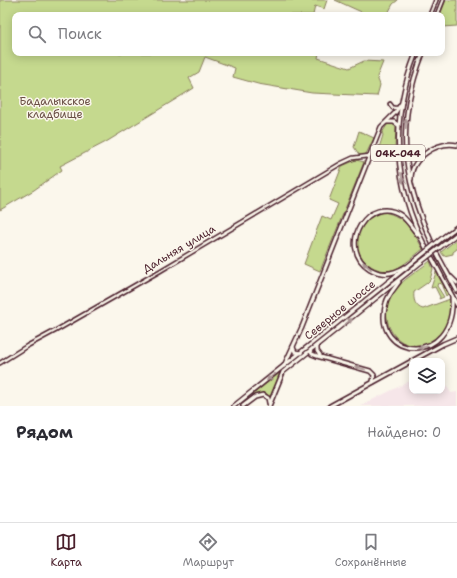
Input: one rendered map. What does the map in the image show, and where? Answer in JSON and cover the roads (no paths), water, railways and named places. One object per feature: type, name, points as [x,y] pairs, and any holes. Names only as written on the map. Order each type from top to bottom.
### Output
[{"type":"main road","points":[[431,12],[436,0]]},
{"type":"main road","points":[[438,12],[443,0]]},
{"type":"main road","name":"04К-044","points":[[422,56],[410,90],[405,150],[411,187],[420,219],[432,243]]},
{"type":"main road","points":[[414,57],[420,59]]},
{"type":"main road","name":"04К-044","points":[[414,57],[400,106],[398,153],[407,202],[426,248]]},
{"type":"main road","points":[[284,366],[313,299],[381,128],[400,106]]},
{"type":"main road","points":[[381,128],[388,122],[398,124],[398,128]]},
{"type":"main road","points":[[411,187],[412,171],[423,156],[440,145],[457,145]]},
{"type":"main road","points":[[417,260],[397,272],[381,273],[374,271],[364,264],[360,258],[355,246],[355,239],[363,221],[369,215],[382,211],[392,212],[402,216],[421,239]]},
{"type":"main road","name":"Северное шоссе","points":[[234,406],[302,353],[457,227]]},
{"type":"main road","name":"Северное шоссе","points":[[269,406],[283,372],[457,234]]},
{"type":"main road","points":[[437,254],[457,291]]},
{"type":"main road","points":[[432,258],[457,305]]},
{"type":"main road","points":[[448,273],[457,283]]},
{"type":"main road","points":[[402,278],[389,295],[386,302],[385,318],[386,327],[390,334],[403,345],[424,348],[442,340],[449,330],[452,321],[454,306],[452,296]]},
{"type":"main road","points":[[417,358],[457,338]]},
{"type":"main road","points":[[293,346],[295,352],[302,353]]},
{"type":"main road","points":[[317,346],[316,351],[318,354],[326,358]]},
{"type":"main road","points":[[308,348],[315,355],[370,371],[374,375],[373,382]]},
{"type":"main road","points":[[330,406],[409,363]]},
{"type":"main road","points":[[242,406],[255,397],[263,395],[268,398],[269,406]]},
{"type":"street","points":[[390,104],[393,108],[400,106]]},
{"type":"street","name":"Дальняя улица","points":[[0,363],[27,346],[160,271],[340,164],[353,158],[369,156]]},
{"type":"park label","name":"Бадалыкское кладбище","points":[[55,107]]}]
